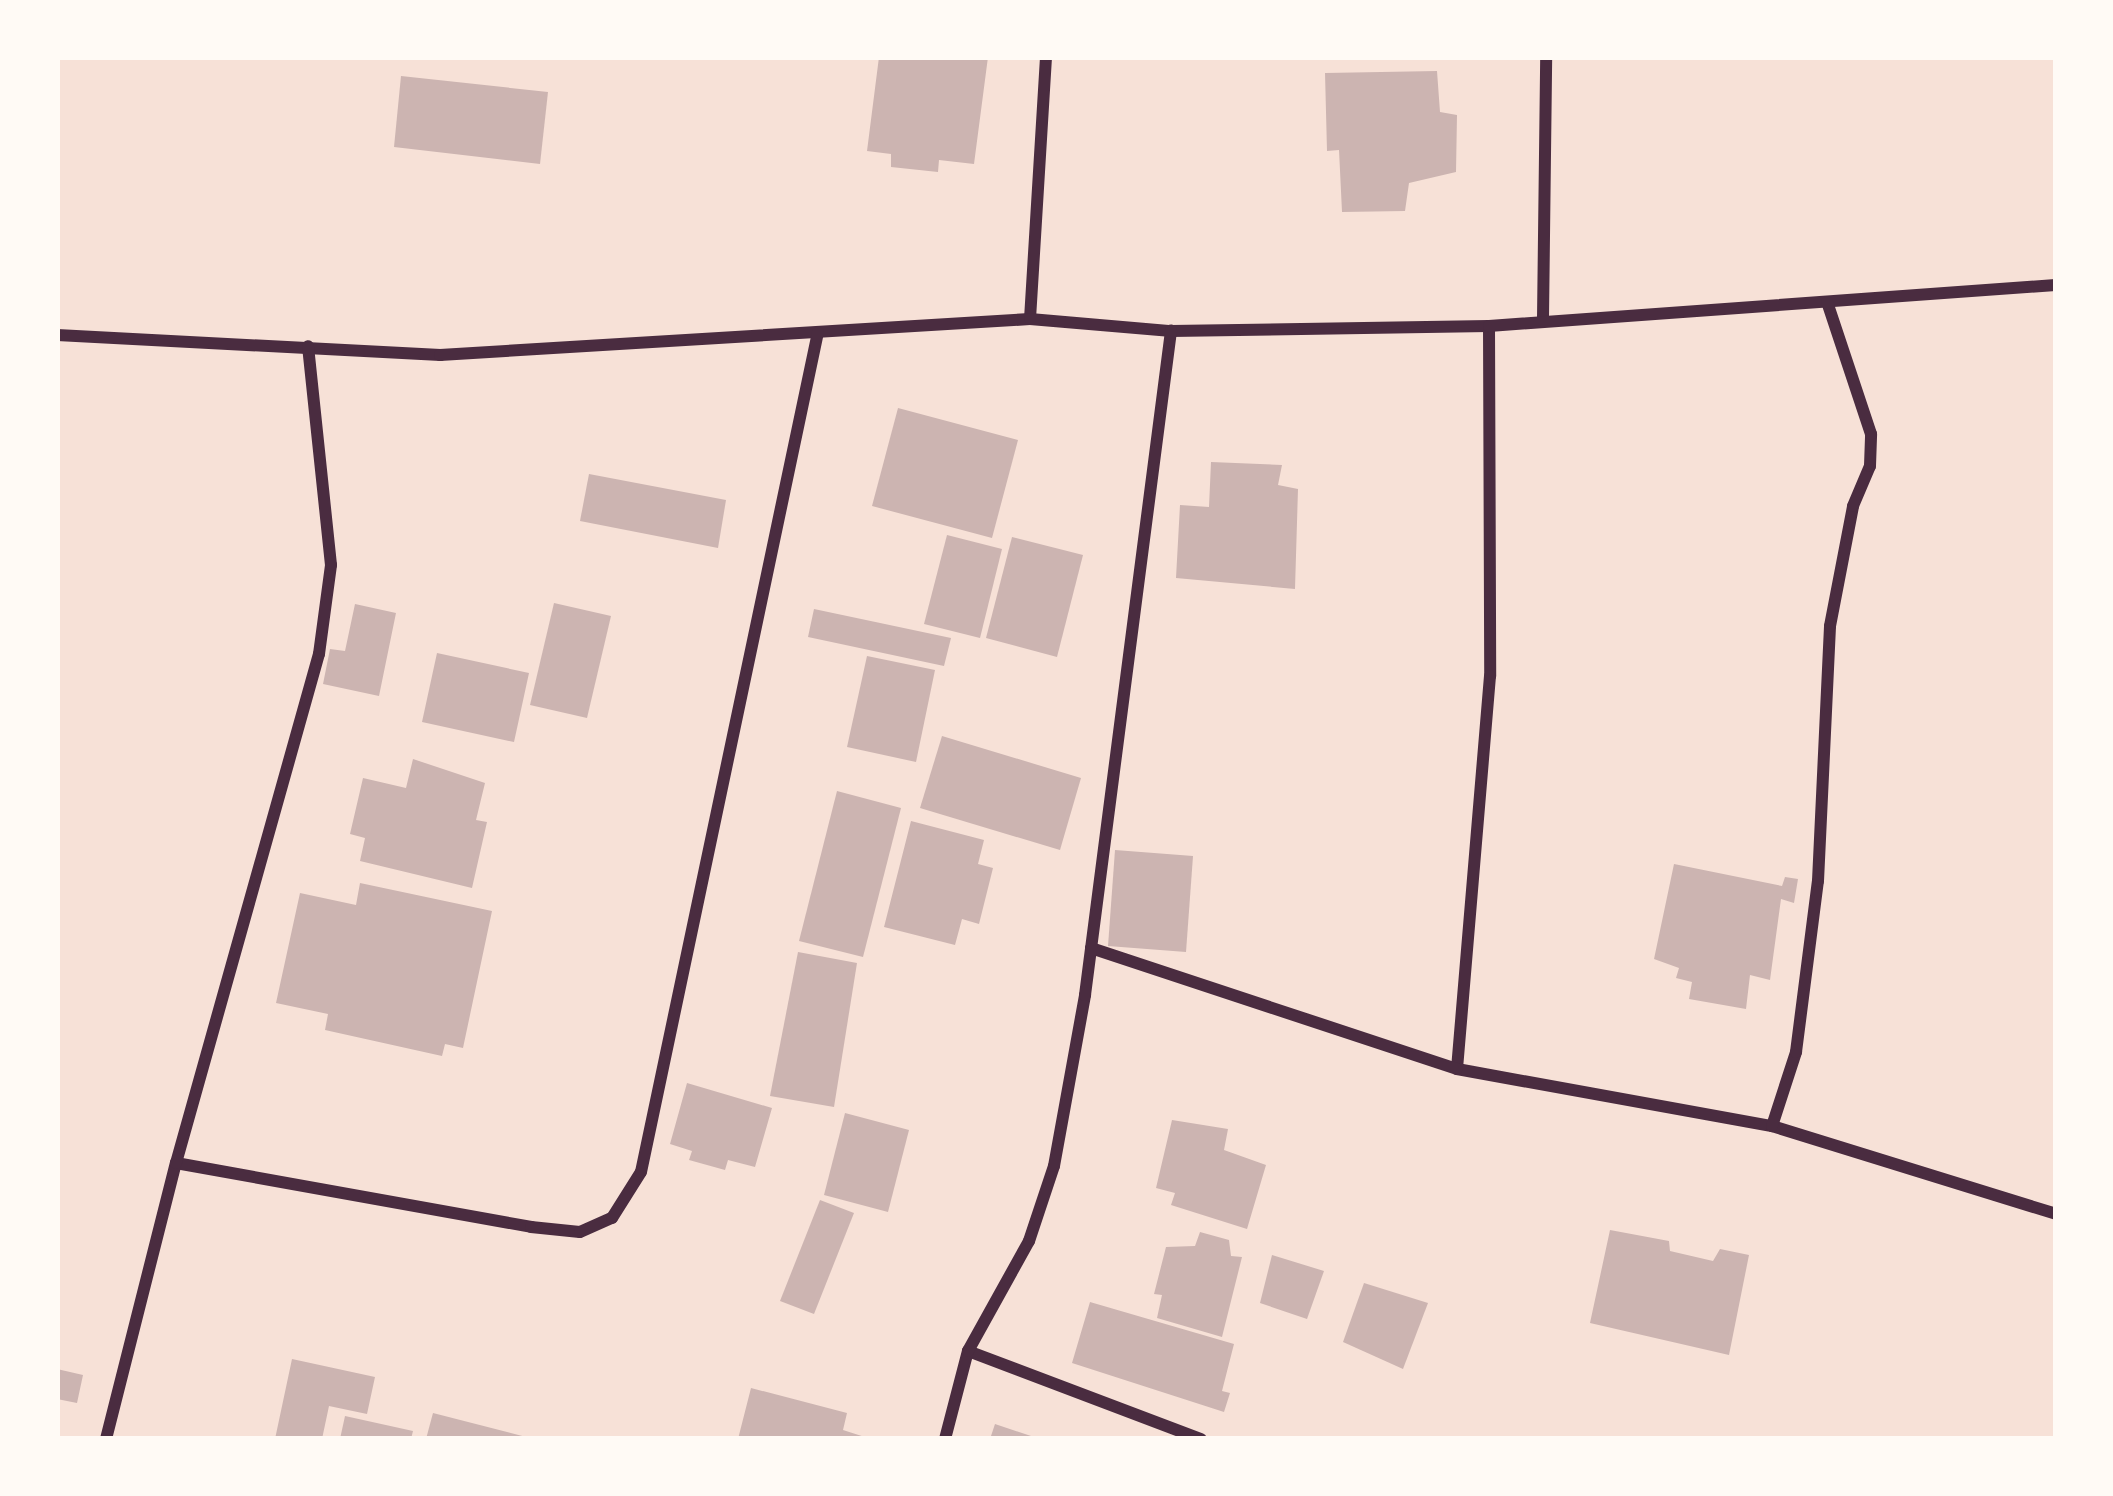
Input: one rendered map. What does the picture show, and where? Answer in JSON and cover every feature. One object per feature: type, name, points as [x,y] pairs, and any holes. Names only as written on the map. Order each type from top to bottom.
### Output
[{"type":"street","points":[[1030,319],[1046,57]]},
{"type":"street","points":[[1543,318],[1546,57]]},
{"type":"street","points":[[57,334],[440,356],[1030,319],[1171,331],[1489,326],[1543,318],[2056,285]]},
{"type":"street","points":[[1772,1126],[1796,1052],[1818,880],[1830,626],[1853,506],[1870,466],[1870,434],[1827,302]]},
{"type":"street","points":[[1457,1069],[1490,676],[1489,326]]},
{"type":"street","points":[[945,1439],[968,1351],[1029,1240],[1054,1166],[1091,948],[1171,331]]},
{"type":"street","points":[[176,1163],[531,1227],[580,1232],[612,1218],[641,1172],[818,332]]},
{"type":"street","points":[[106,1439],[176,1163],[319,654],[331,565],[308,346]]},
{"type":"street","points":[[1091,948],[1457,1069],[1772,1126],[2056,1214]]},
{"type":"street","points":[[968,1351],[1201,1439]]},
{"type":"building","points":[[879,57],[988,57],[974,164],[939,160],[938,172],[891,167],[891,154],[867,151]]},
{"type":"building","points":[[1437,71],[1440,112],[1457,115],[1456,172],[1409,183],[1405,211],[1342,212],[1339,150],[1327,151],[1325,73]]},
{"type":"building","points":[[401,76],[548,92],[540,164],[394,147]]},
{"type":"building","points":[[898,408],[1018,440],[992,538],[872,506]]},
{"type":"building","points":[[1211,462],[1282,465],[1278,485],[1298,489],[1295,589],[1176,578],[1180,505],[1209,507]]},
{"type":"building","points":[[589,474],[726,500],[718,548],[580,521]]},
{"type":"building","points":[[947,535],[1002,549],[980,638],[924,624]]},
{"type":"building","points":[[1012,537],[1083,555],[1057,657],[986,638]]},
{"type":"building","points":[[554,603],[611,616],[587,718],[530,705]]},
{"type":"building","points":[[355,604],[396,613],[379,696],[323,684],[330,649],[345,651]]},
{"type":"building","points":[[814,609],[951,638],[944,666],[808,637]]},
{"type":"building","points":[[437,653],[529,673],[514,742],[422,722]]},
{"type":"building","points":[[867,656],[935,670],[916,762],[847,747]]},
{"type":"building","points":[[942,736],[1081,778],[1060,850],[920,808]]},
{"type":"building","points":[[413,759],[485,783],[476,820],[487,822],[472,888],[360,861],[365,838],[350,834],[363,778],[406,788]]},
{"type":"building","points":[[837,791],[901,808],[863,957],[799,941]]},
{"type":"building","points":[[911,821],[984,840],[978,864],[993,868],[979,924],[962,919],[955,945],[884,927]]},
{"type":"building","points":[[1115,850],[1193,856],[1186,952],[1108,946]]},
{"type":"building","points":[[1674,864],[1782,886],[1785,877],[1798,879],[1794,903],[1781,899],[1770,980],[1750,975],[1746,1009],[1689,999],[1692,982],[1676,978],[1679,968],[1654,959]]},
{"type":"building","points":[[360,883],[492,911],[463,1048],[445,1044],[442,1056],[325,1030],[328,1014],[276,1003],[300,893],[356,905]]},
{"type":"building","points":[[798,952],[857,963],[834,1107],[770,1096]]},
{"type":"building","points":[[687,1083],[772,1108],[755,1167],[728,1160],[725,1170],[689,1160],[692,1151],[670,1144]]},
{"type":"building","points":[[845,1113],[909,1130],[888,1212],[824,1195]]},
{"type":"building","points":[[1172,1120],[1228,1129],[1224,1150],[1266,1165],[1247,1229],[1171,1205],[1175,1193],[1156,1188]]},
{"type":"building","points":[[820,1200],[854,1213],[814,1314],[780,1301]]},
{"type":"building","points":[[1610,1230],[1669,1241],[1670,1251],[1713,1261],[1720,1249],[1749,1255],[1729,1355],[1590,1323]]},
{"type":"building","points":[[1200,1232],[1229,1240],[1231,1256],[1242,1257],[1222,1337],[1157,1318],[1162,1295],[1154,1294],[1166,1247],[1195,1246]]},
{"type":"building","points":[[1272,1255],[1324,1271],[1307,1319],[1260,1303]]},
{"type":"building","points":[[1364,1283],[1428,1303],[1403,1369],[1343,1342]]},
{"type":"building","points":[[1090,1302],[1234,1344],[1222,1391],[1230,1393],[1224,1412],[1072,1363]]},
{"type":"building","points":[[292,1359],[375,1377],[367,1414],[329,1406],[322,1439],[275,1439]]},
{"type":"building","points":[[57,1369],[83,1375],[77,1403],[57,1399]]},
{"type":"building","points":[[751,1388],[847,1413],[843,1430],[871,1439],[738,1439]]},
{"type":"building","points":[[433,1413],[526,1437],[526,1439],[426,1439]]},
{"type":"building","points":[[345,1416],[413,1431],[411,1439],[340,1439]]},
{"type":"building","points":[[995,1424],[1037,1438],[1037,1439],[990,1439]]}]
